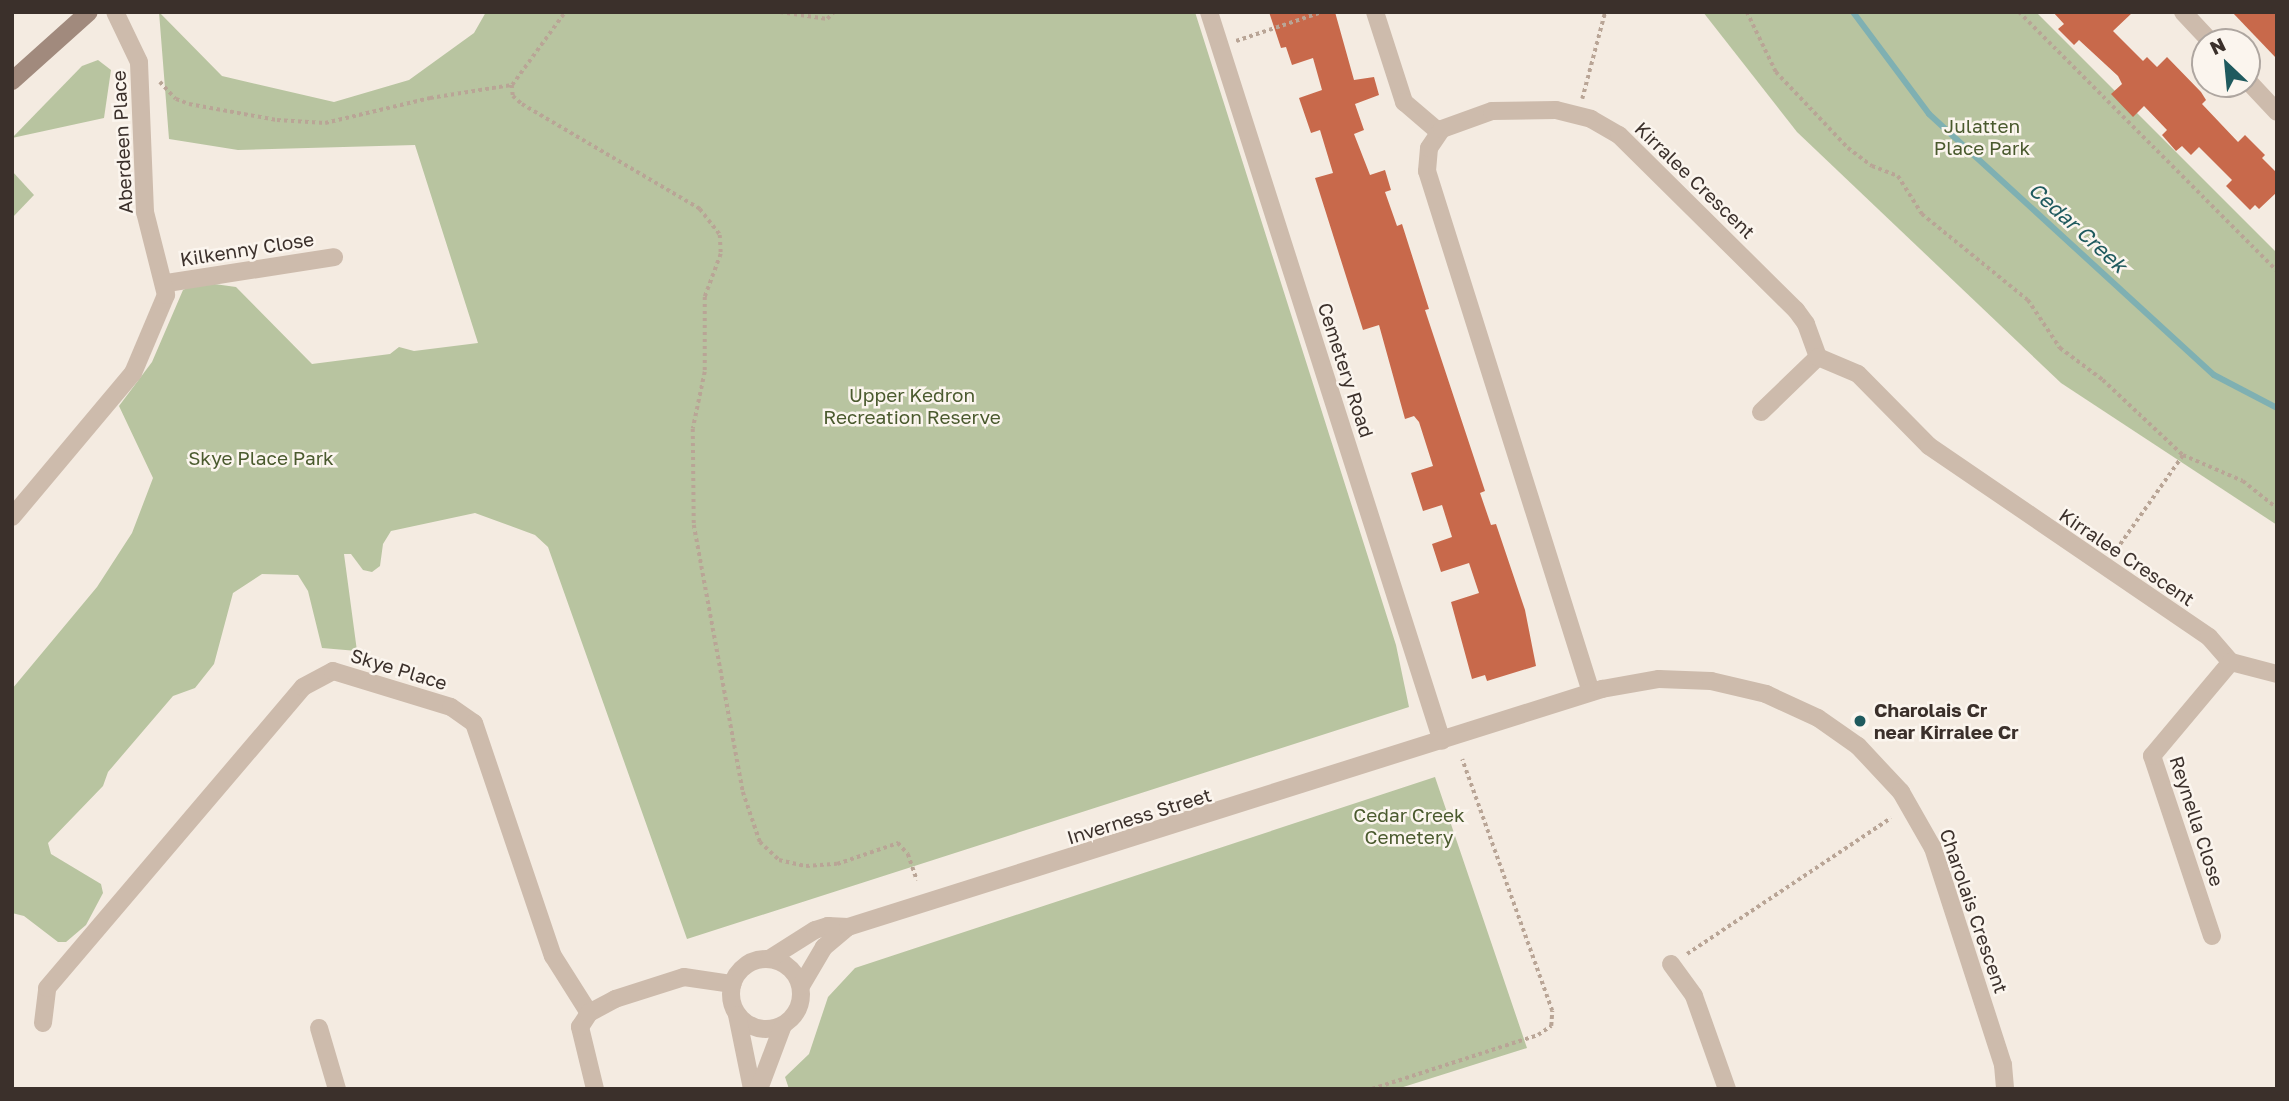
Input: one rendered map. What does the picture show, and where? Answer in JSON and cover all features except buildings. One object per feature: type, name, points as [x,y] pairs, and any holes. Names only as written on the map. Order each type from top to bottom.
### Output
[{"type":"street","points":[[12,80],[89,12]]},
{"type":"street","name":"Aberdeen Place","points":[[115,12],[139,62],[145,212],[167,283]]},
{"type":"street","name":"Cemetery Road","points":[[1209,12],[1442,741]]},
{"type":"street","points":[[1375,12],[1404,102],[1439,132],[1427,156],[1428,176],[1591,692]]},
{"type":"street","points":[[2183,12],[2198,28]]},
{"type":"street","points":[[2261,95],[2277,112]]},
{"type":"street","name":"Kirralee Crescent","points":[[1439,132],[1461,119],[1501,110],[1548,108],[1578,115],[1619,135],[1665,176],[1796,310],[1806,324],[1818,357],[1858,374],[1928,446],[2209,637],[2231,662]]},
{"type":"street","name":"Kilkenny Close","points":[[167,283],[334,257]]},
{"type":"street","points":[[12,517],[133,373],[167,283]]},
{"type":"street","points":[[1761,412],[1818,357]]},
{"type":"street","points":[[2231,662],[2277,674]]},
{"type":"street","name":"Reynella Close","points":[[2212,936],[2152,755],[2231,662]]},
{"type":"street","name":"Skye Place","points":[[43,1023],[47,988],[303,687],[333,671],[451,707],[474,723],[553,956],[589,1013]]},
{"type":"street","name":"Charolais Crescent","points":[[1442,741],[1591,692],[1667,679],[1744,687],[1810,713],[1875,762],[1901,792],[1933,848],[2003,1065],[2005,1089]]},
{"type":"street","name":"Inverness Street","points":[[769,959],[815,930],[828,926],[848,927],[1442,741]]},
{"type":"street","name":"Inverness Street","points":[[801,986],[824,947],[848,927]]},
{"type":"street","points":[[752,1089],[737,1015],[732,1004],[732,984],[744,966],[769,959],[792,970],[801,986],[798,1010],[783,1025],[759,1089]]},
{"type":"street","points":[[1671,964],[1695,996],[1727,1089]]},
{"type":"street","points":[[595,1089],[580,1027],[589,1013],[615,999],[684,977],[732,984]]},
{"type":"street","points":[[737,1015],[757,1029],[783,1025]]},
{"type":"street","points":[[319,1028],[337,1089]]},
{"type":"path","points":[[565,12],[512,85],[513,96],[522,104],[700,209],[713,221],[720,235],[721,254],[705,297],[705,369],[693,438],[694,529],[743,792],[758,838],[779,860],[806,866],[837,864],[898,842],[908,854],[918,880]]},
{"type":"path","points":[[780,12],[827,19],[834,12]]},
{"type":"path","points":[[1220,46],[1322,12]]},
{"type":"path","points":[[1578,115],[1605,12]]},
{"type":"path","points":[[1747,12],[1776,72],[1848,148],[1872,166],[1898,177],[1922,214],[2028,300],[2060,348],[2103,380],[2183,455],[2243,481],[2277,508]]},
{"type":"path","points":[[2019,12],[2277,271]]},
{"type":"path","points":[[159,80],[174,97],[189,104],[277,120],[322,123],[430,98],[512,85]]},
{"type":"path","points":[[2104,567],[2183,455]]},
{"type":"path","points":[[1372,1089],[1538,1035],[1551,1026],[1552,1011],[1462,760]]},
{"type":"path","points":[[1671,964],[1891,818]]},
{"type":"green space","name":"Upper Kedron Recreation Reserve","points":[[159,12],[222,76],[334,102],[409,80],[474,33],[486,12],[1195,12],[1396,645],[1409,707],[687,939],[548,547],[535,535],[475,513],[391,531],[383,544],[380,566],[372,572],[363,570],[351,554],[344,554],[357,651],[322,648],[308,591],[298,575],[262,574],[233,593],[214,664],[195,688],[173,696],[108,772],[103,786],[48,843],[51,854],[101,884],[103,893],[86,925],[66,942],[58,942],[24,916],[12,913],[12,689],[97,587],[132,533],[153,478],[119,406],[152,362],[183,290],[200,282],[236,287],[312,364],[390,354],[399,347],[414,351],[478,343],[415,145],[238,150],[169,139]]},
{"type":"green space","name":"Julatten Place Park","points":[[1703,12],[2036,12],[2277,253],[2277,525],[2061,383],[1797,132]]},
{"type":"green space","points":[[98,60],[111,70],[104,118],[12,138],[82,66]]},
{"type":"green space","points":[[12,171],[34,195],[12,218]]},
{"type":"green space","name":"Cedar Creek Cemetery","points":[[1435,777],[1527,1048],[1397,1089],[789,1089],[785,1077],[809,1054],[828,997],[855,968]]},
{"type":"waterway","name":"Cedar Creek","points":[[1853,12],[1929,114],[2214,375],[2277,408]]},
{"type":"place","name":"Charolais Cr near Kirralee Cr","points":[[1860,721]]},
{"type":"park label","name":"Skye Place Park","points":[[261,458]]}]
